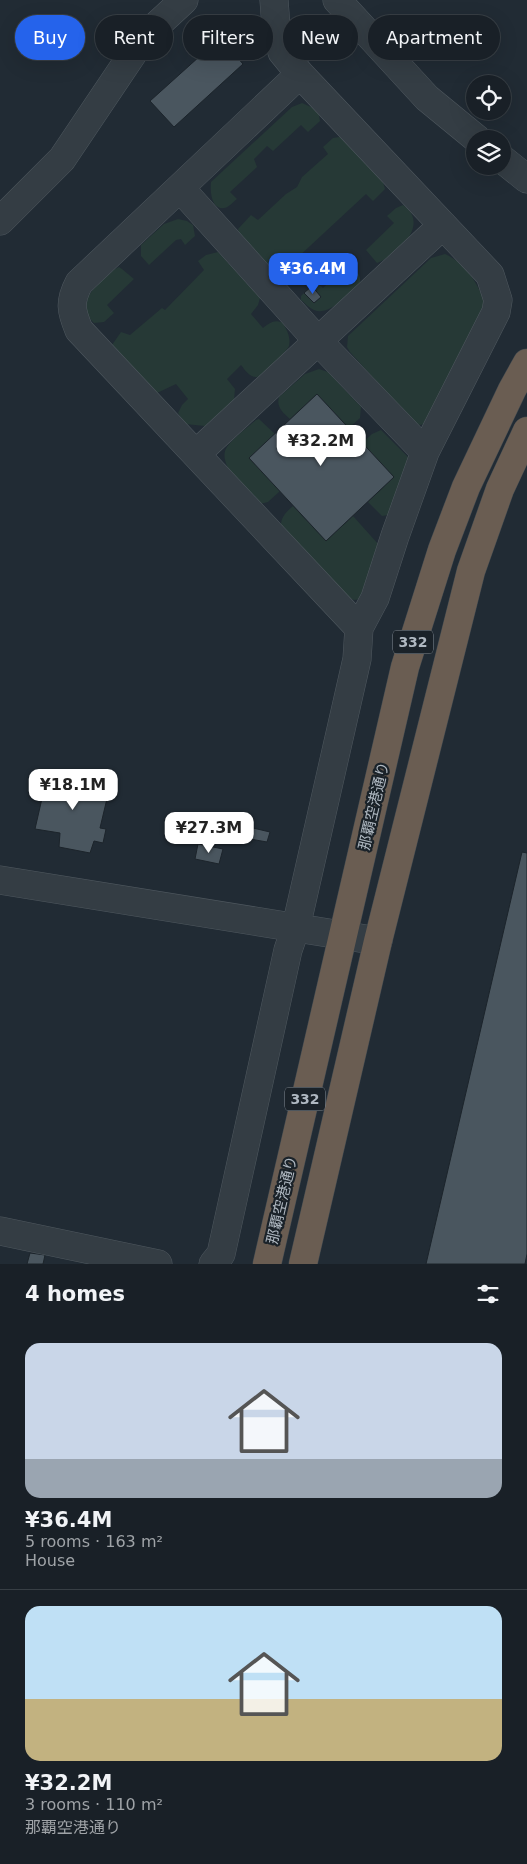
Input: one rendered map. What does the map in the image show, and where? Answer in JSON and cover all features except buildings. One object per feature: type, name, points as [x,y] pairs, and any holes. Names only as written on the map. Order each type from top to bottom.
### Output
[{"type":"highway","name":"那覇空港通り","points":[[267,1264],[405,667],[442,550],[466,487],[512,390],[527,363]]},
{"type":"highway","name":"332","points":[[303,1264],[378,941],[470,571],[500,489],[527,431]]},
{"type":"lane","points":[[0,221],[62,160],[144,37],[184,0]]},
{"type":"lane","points":[[213,1264],[221,1254],[288,950],[296,927],[357,659],[359,628],[376,598],[395,536],[425,452],[496,312],[498,300],[490,275],[300,74],[282,52],[276,27],[274,0]]},
{"type":"lane","points":[[337,0],[427,98],[466,130]]},
{"type":"lane","points":[[300,74],[79,283],[72,296],[71,308],[80,330],[359,628]]},
{"type":"lane","points":[[511,166],[527,179]]},
{"type":"lane","points":[[180,188],[318,341],[425,452]]},
{"type":"lane","points":[[196,454],[443,225]]},
{"type":"lane","points":[[0,880],[378,941]]},
{"type":"lane","points":[[0,1231],[158,1264]]},
{"type":"green space","points":[[302,103],[318,110],[320,121],[308,132],[301,125],[273,151],[267,146],[254,159],[257,167],[230,192],[237,199],[226,208],[216,206],[212,199],[211,182],[292,107]]},
{"type":"green space","points":[[333,138],[344,138],[383,182],[385,189],[373,201],[366,194],[296,259],[301,266],[287,278],[282,279],[239,233],[238,229],[251,215],[258,220],[286,194],[297,187],[302,177],[328,154],[323,147]]},
{"type":"green space","points":[[403,205],[411,213],[414,221],[412,230],[401,247],[377,263],[366,250],[394,223],[387,216]]},
{"type":"green space","points":[[178,219],[193,225],[195,236],[185,245],[181,239],[176,240],[149,265],[141,256],[141,245],[164,224]]},
{"type":"green space","points":[[218,252],[260,298],[258,305],[251,314],[263,328],[270,323],[283,323],[289,337],[289,346],[260,376],[254,377],[250,375],[241,365],[227,379],[235,389],[234,400],[205,426],[185,424],[178,413],[188,399],[176,384],[157,393],[112,345],[121,332],[130,335],[162,308],[165,310],[204,270],[198,261],[206,255]]},
{"type":"green space","points":[[445,254],[467,270],[481,293],[488,310],[428,423],[420,425],[413,422],[350,352],[347,347],[348,336],[431,258]]},
{"type":"green space","points":[[349,264],[358,273],[360,282],[338,304],[332,308],[320,311],[312,309],[301,300],[301,296],[304,293],[314,303],[321,297],[312,286],[315,281],[323,288]]},
{"type":"green space","points":[[119,267],[134,279],[107,305],[114,313],[104,322],[94,323],[88,315],[86,308],[87,300],[96,286]]},
{"type":"green space","points":[[319,369],[328,372],[361,407],[360,418],[349,428],[317,394],[290,419],[279,407],[279,397],[305,374]]},
{"type":"green space","points":[[259,419],[275,434],[249,458],[280,491],[268,502],[260,504],[229,470],[225,454],[227,447],[233,440]]},
{"type":"green space","points":[[381,430],[409,458],[389,515],[382,516],[368,502],[394,477],[362,443],[372,434]]},
{"type":"green space","points":[[293,506],[326,541],[353,516],[379,545],[361,599],[354,600],[345,596],[281,529],[281,522],[284,516]]}]
